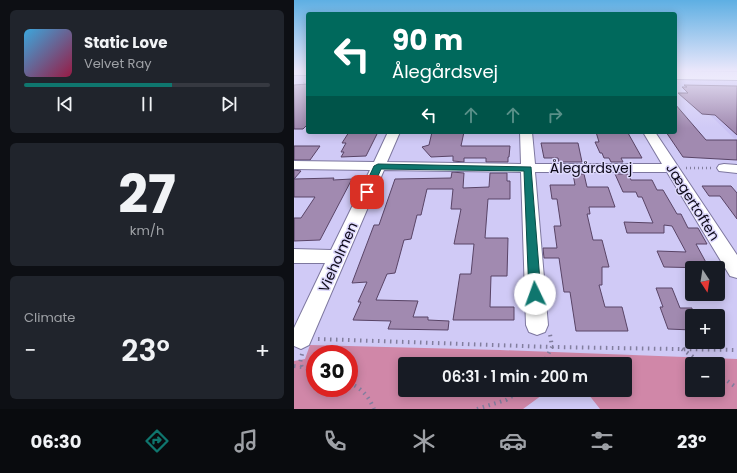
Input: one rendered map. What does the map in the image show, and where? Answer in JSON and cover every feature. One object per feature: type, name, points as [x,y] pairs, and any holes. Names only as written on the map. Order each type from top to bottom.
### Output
[{"type":"street","name":"Vieholmen","points":[[303,338],[393,134]]},
{"type":"street","points":[[526,134],[537,325]]},
{"type":"street","name":"Jægertoften","points":[[650,134],[737,271]]},
{"type":"street","name":"Ålegårdsvej","points":[[294,165],[672,168]]},
{"type":"street","points":[[294,256],[338,257]]},
{"type":"path","points":[[672,168],[730,168]]},
{"type":"path","points":[[537,325],[550,333],[552,347],[547,357]]},
{"type":"path","points":[[302,367],[300,363],[303,338],[552,347],[737,350]]},
{"type":"path","points":[[682,349],[693,357]]},
{"type":"path","points":[[294,366],[306,369]]},
{"type":"path","points":[[725,379],[737,388]]},
{"type":"path","points":[[358,386],[370,399],[374,409]]},
{"type":"path","points":[[477,409],[506,400],[511,397]]},
{"type":"shaded area","points":[[683,89],[737,89],[737,141]]},
{"type":"shaded area","points":[[358,346],[685,357],[685,397],[725,397],[725,359],[737,359],[737,409],[600,409],[591,397],[632,397],[632,357],[398,357],[398,397],[539,397],[523,409],[294,409],[294,361],[305,359],[306,356],[306,397],[358,397]]},
{"type":"building","points":[[294,89],[306,89],[306,126],[303,129],[294,129]]},
{"type":"building","points":[[684,89],[737,89],[737,135],[715,115],[702,114],[678,93],[688,93]]},
{"type":"building","points":[[677,106],[706,140],[737,140],[737,160],[683,157],[667,134],[677,134]]},
{"type":"building","points":[[348,134],[377,134],[366,156],[341,157],[344,152],[341,152],[346,143],[342,143]]},
{"type":"building","points":[[432,134],[464,134],[461,146],[510,146],[508,162],[486,162],[486,158],[464,158],[464,162],[453,161],[453,156],[431,157],[422,147],[429,145]]},
{"type":"building","points":[[597,134],[629,134],[642,158],[621,158],[623,162],[611,162],[609,158],[604,158],[602,153],[600,153],[595,142],[599,142]]},
{"type":"building","points":[[541,143],[578,143],[582,162],[559,162],[558,158],[544,158]]},
{"type":"building","points":[[294,146],[320,146],[310,160],[294,160]]},
{"type":"building","points":[[294,170],[301,171],[294,179]]},
{"type":"building","points":[[452,172],[464,173],[463,188],[489,187],[490,173],[507,173],[507,181],[510,181],[510,199],[488,199],[485,238],[508,238],[507,276],[491,276],[490,307],[514,307],[514,320],[453,320],[460,274],[471,274],[474,244],[454,244],[461,209],[451,209],[453,189],[427,189],[421,215],[417,215],[411,239],[404,240],[395,273],[387,274],[376,300],[418,301],[413,317],[428,317],[428,320],[449,321],[448,330],[388,329],[391,321],[353,320],[361,302],[358,302],[367,282],[352,283],[374,225],[379,225],[395,179],[451,178]]},
{"type":"building","points":[[573,174],[584,174],[587,187],[608,187],[615,207],[589,207],[590,214],[587,214],[593,240],[602,240],[609,267],[602,267],[602,285],[599,285],[605,307],[622,307],[628,331],[576,331],[570,292],[564,292],[559,258],[544,258],[543,248],[557,248],[554,226],[561,226],[557,199],[552,199],[550,185],[575,185]]},
{"type":"building","points":[[615,174],[628,174],[631,180],[652,180],[657,190],[663,190],[677,214],[681,214],[688,228],[698,228],[707,244],[696,244],[705,261],[685,261],[685,267],[664,267],[657,251],[686,252],[672,226],[664,225],[664,233],[627,233],[624,222],[653,223],[642,197],[638,197],[636,192],[623,192]]},
{"type":"building","points":[[294,179],[352,179],[320,240],[294,241],[294,218],[301,218],[315,197],[294,197]]},
{"type":"building","points":[[702,186],[731,186],[737,193],[737,219],[720,196],[709,196]]},
{"type":"building","points":[[656,288],[672,288],[680,308],[692,308],[685,309],[685,330],[668,329],[660,307],[663,307]]},
{"type":"route","points":[[367,192],[378,166],[528,168],[535,294]]}]
